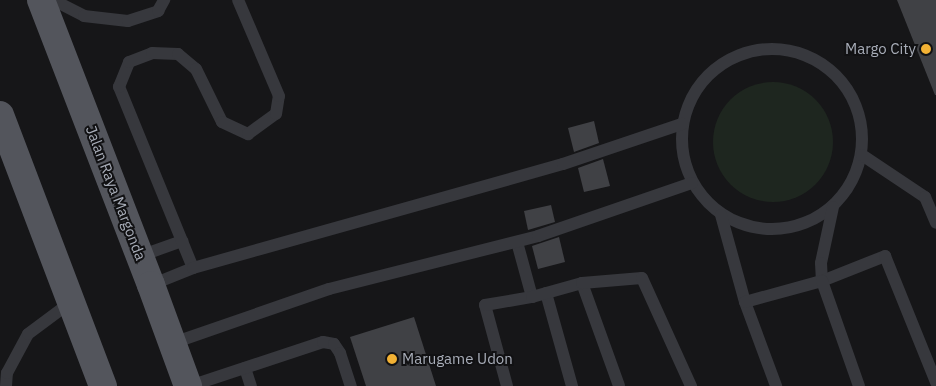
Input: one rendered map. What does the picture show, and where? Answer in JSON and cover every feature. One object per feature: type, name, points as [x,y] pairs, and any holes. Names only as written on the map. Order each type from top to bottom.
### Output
[{"type":"main road","name":"Jalan Raya Margonda","points":[[41,0],[189,386]]},
{"type":"main road","points":[[0,115],[103,386]]},
{"type":"lane","points":[[53,0],[84,16],[128,21],[158,12],[164,0]]},
{"type":"lane","points":[[193,268],[119,87],[129,62],[152,53],[178,54],[196,69],[222,122],[248,134],[276,114],[279,96],[238,0]]},
{"type":"lane","points":[[772,48],[804,53],[831,68],[851,93],[862,123],[862,154],[852,183],[833,206],[808,222],[779,230],[749,227],[721,215],[709,206],[692,183],[682,156],[682,124],[693,94],[714,70],[741,53],[772,48]]},
{"type":"lane","points":[[151,285],[193,268],[563,164],[682,124]]},
{"type":"lane","points":[[862,154],[925,197],[936,223]]},
{"type":"lane","points":[[172,343],[329,289],[517,242],[692,183]]},
{"type":"lane","points":[[833,206],[821,263],[822,281],[859,386]]},
{"type":"lane","points":[[721,215],[745,302],[776,386]]},
{"type":"lane","points":[[140,256],[182,241]]},
{"type":"lane","points":[[517,242],[532,297]]},
{"type":"lane","points":[[745,302],[822,281],[885,256],[936,382]]},
{"type":"lane","points":[[507,386],[485,305],[532,297],[582,283],[642,278],[691,386]]},
{"type":"lane","points":[[582,283],[619,386]]},
{"type":"lane","points":[[546,293],[572,386]]},
{"type":"lane","points":[[6,386],[7,373],[28,334],[71,302]]},
{"type":"lane","points":[[189,386],[323,342],[334,344],[340,353],[352,386]]},
{"type":"lane","points":[[245,368],[251,386]]},
{"type":"shaded area","points":[[773,82],[785,83],[796,87],[806,92],[815,100],[823,109],[828,119],[832,130],[832,154],[828,165],[823,175],[815,184],[806,192],[796,197],[785,201],[773,202],[761,201],[750,197],[740,192],[731,184],[723,175],[718,165],[714,154],[713,142],[714,130],[718,119],[723,109],[731,100],[740,92],[750,87],[761,83]]},
{"type":"building","name":"Margo City","points":[[897,0],[936,0],[936,95],[935,95]]},
{"type":"building","points":[[594,121],[599,143],[574,152],[568,128]]},
{"type":"building","points":[[603,159],[610,186],[584,192],[578,168]]},
{"type":"building","points":[[551,205],[555,222],[528,230],[524,211]]},
{"type":"building","points":[[559,237],[565,262],[538,269],[532,246]]},
{"type":"building","points":[[414,317],[436,386],[366,386],[350,337]]},
{"type":"place","name":"Margo City","points":[[926,49]]},
{"type":"place","name":"Marugame Udon","points":[[392,359]]}]
